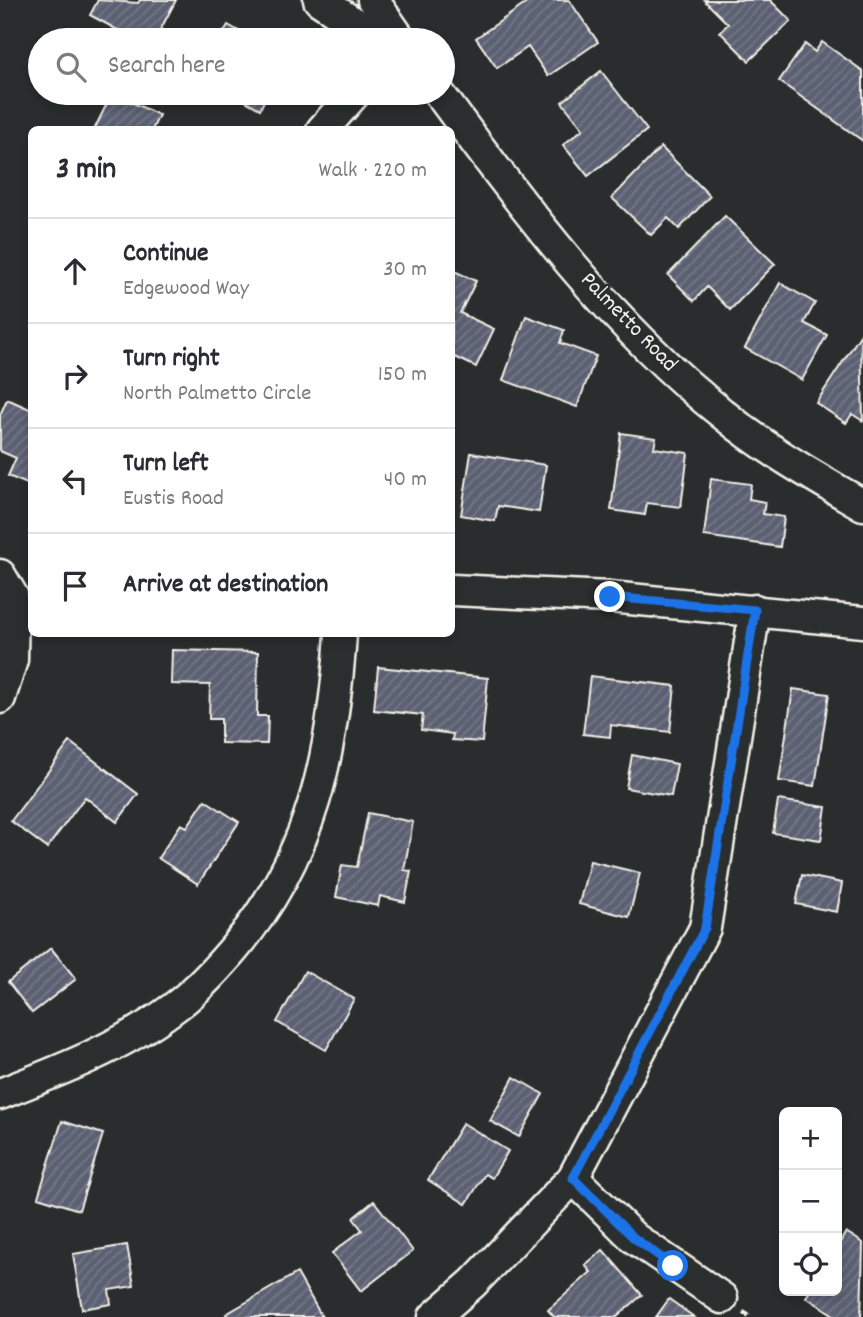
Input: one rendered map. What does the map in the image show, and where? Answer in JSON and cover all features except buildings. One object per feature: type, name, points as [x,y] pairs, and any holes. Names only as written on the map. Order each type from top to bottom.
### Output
[{"type":"street","points":[[319,0],[362,28]]},
{"type":"street","points":[[373,0],[393,28]]},
{"type":"street","points":[[326,126],[344,105]]},
{"type":"street","name":"Palmetto Road","points":[[448,105],[544,231],[614,314],[662,362],[724,415],[772,451],[863,505]]},
{"type":"street","points":[[0,698],[12,660],[15,590]]},
{"type":"street","points":[[455,590],[610,597],[863,621]]},
{"type":"street","points":[[434,1317],[473,1283],[573,1178],[705,928],[755,610]]},
{"type":"street","points":[[0,1094],[134,1034],[174,1009],[213,973],[247,933],[293,862],[313,812],[322,781],[337,685],[341,637]]},
{"type":"street","points":[[573,1178],[634,1238],[722,1298]]},
{"type":"route","points":[[610,597],[755,610],[744,665],[726,804],[705,928],[573,1178],[634,1238],[673,1266]]}]
